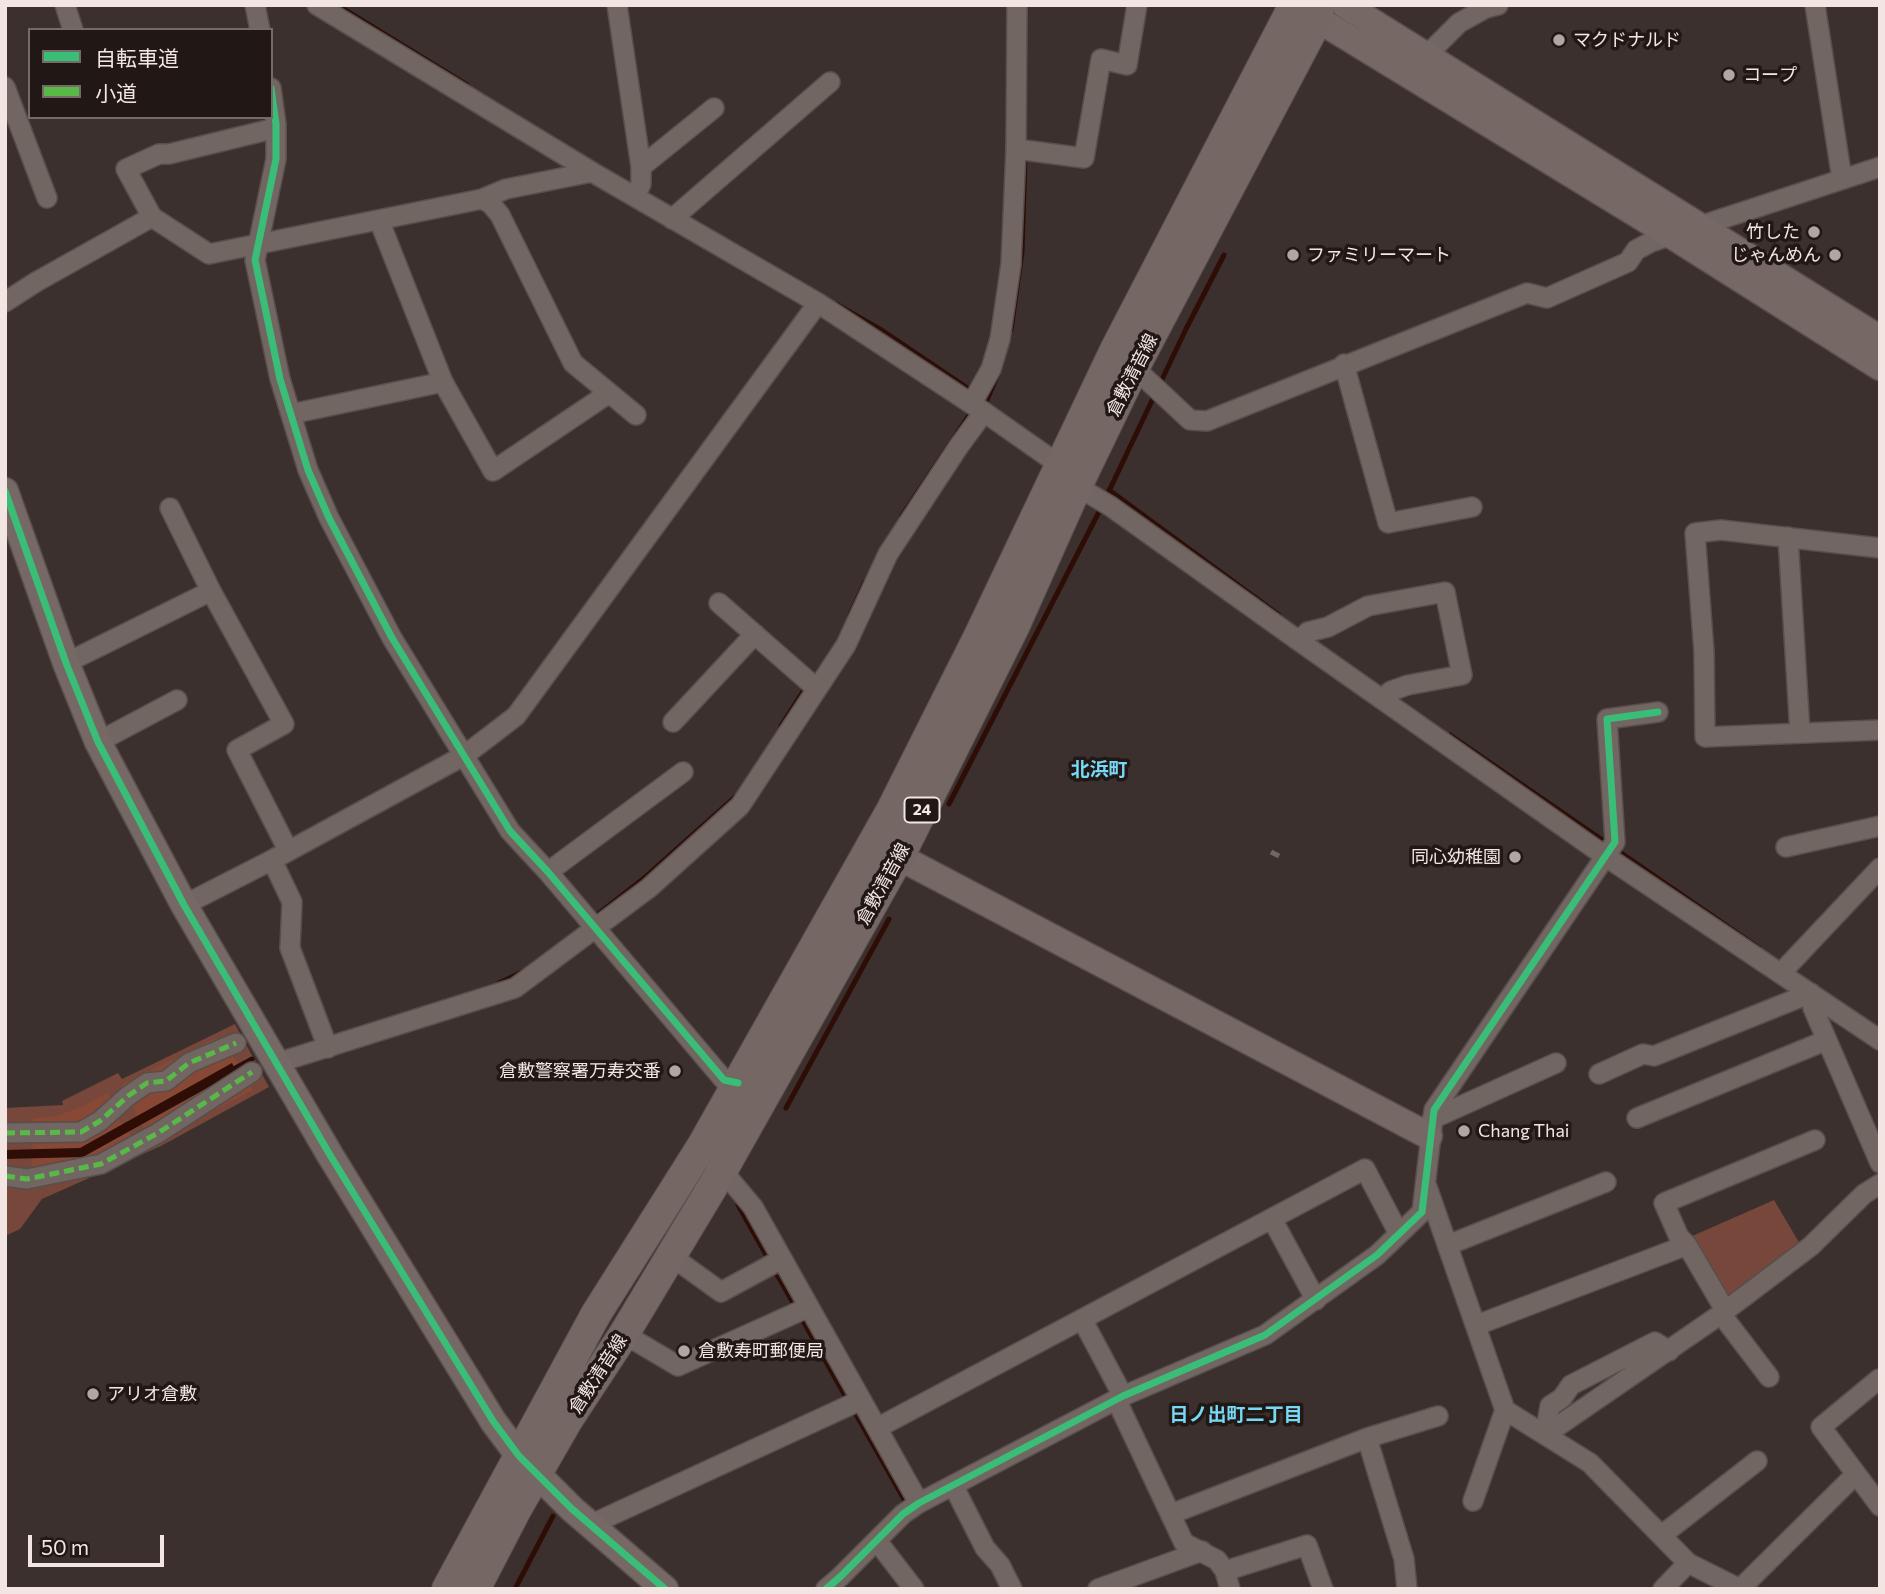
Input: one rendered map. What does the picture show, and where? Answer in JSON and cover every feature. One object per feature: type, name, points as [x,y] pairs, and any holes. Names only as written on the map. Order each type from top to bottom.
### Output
[{"type":"main road","name":"倉敷清音線","points":[[447,1589],[528,1465],[624,1334],[722,1171],[886,850],[979,636],[1080,486],[1141,374],[1307,9]]},
{"type":"main road","name":"倉敷清音線","points":[[475,1589],[596,1314],[886,850]]},
{"type":"street","points":[[65,5],[72,28]]},
{"type":"street","points":[[256,5],[260,28]]},
{"type":"street","points":[[317,5],[592,172],[639,185],[818,303],[977,401],[1080,486],[1303,637],[1880,1041]]},
{"type":"street","points":[[617,5],[639,185]]},
{"type":"street","points":[[5,1176],[27,1179],[101,1164],[265,1068],[516,988],[649,888],[740,806],[846,645],[888,554],[959,446],[991,369],[1000,339],[1011,264],[1016,149],[1017,5]]},
{"type":"street","points":[[1016,149],[1084,158],[1101,59],[1127,65],[1137,5]]},
{"type":"street","points":[[1345,5],[1880,339]]},
{"type":"street","points":[[1427,55],[1459,23],[1486,8],[1498,5]]},
{"type":"street","points":[[1815,5],[1842,179]]},
{"type":"street","points":[[1307,9],[1880,367]]},
{"type":"street","points":[[678,213],[830,82]]},
{"type":"street","points":[[5,87],[47,198]]},
{"type":"street","points":[[273,104],[276,159],[256,260],[280,379],[308,470],[329,518],[392,638],[510,831],[724,1080],[738,1083]]},
{"type":"street","points":[[639,185],[714,108]]},
{"type":"street","points":[[276,128],[169,154],[122,162],[152,217],[209,254],[482,199],[506,189],[592,172]]},
{"type":"street","points":[[1141,374],[1190,420],[1207,421],[1527,293],[1547,298],[1628,262],[1642,245],[1880,167]]},
{"type":"street","points":[[482,199],[491,204],[500,215],[573,363],[636,415]]},
{"type":"street","points":[[5,302],[152,217]]},
{"type":"street","points":[[379,220],[443,382],[493,471],[609,393]]},
{"type":"street","points":[[184,905],[465,755],[516,716],[818,303]]},
{"type":"street","points":[[1344,365],[1388,523],[1472,507]]},
{"type":"street","points":[[291,414],[443,382]]},
{"type":"street","points":[[5,491],[66,663],[98,742],[184,905],[265,1068],[330,1155],[493,1421],[528,1465],[590,1525],[665,1589]]},
{"type":"street","points":[[170,508],[211,592],[284,724],[237,750],[280,855],[292,902],[290,948],[328,1048]]},
{"type":"street","points":[[1880,548],[1721,530],[1695,533],[1704,652],[1705,737],[1880,730]]},
{"type":"street","points":[[1788,537],[1800,733]]},
{"type":"street","points":[[66,663],[211,592]]},
{"type":"street","points":[[1303,637],[1368,606],[1445,592],[1462,675],[1408,685],[1386,695]]},
{"type":"street","points":[[719,603],[817,688]]},
{"type":"street","points":[[673,722],[755,634]]},
{"type":"street","points":[[98,742],[177,700]]},
{"type":"street","points":[[826,1589],[880,1546],[903,1514],[919,1503],[1119,1397],[1265,1335],[1377,1255],[1422,1212],[1434,1110],[1615,842],[1607,719],[1658,712]]},
{"type":"street","points":[[548,872],[683,772]]},
{"type":"street","points":[[1786,847],[1880,826]]},
{"type":"street","points":[[886,850],[1431,1128]]},
{"type":"street","points":[[1780,973],[1880,868]]},
{"type":"street","points":[[1811,993],[1823,1041],[1880,1163]]},
{"type":"street","points":[[1599,1074],[1643,1054],[1654,1056],[1811,993]]},
{"type":"street","points":[[1637,1118],[1823,1041]]},
{"type":"street","points":[[5,1133],[81,1132],[100,1121],[147,1083],[166,1081],[189,1063],[236,1043]]},
{"type":"street","points":[[1431,1128],[1556,1063]]},
{"type":"street","points":[[1769,1377],[1723,1312],[1687,1245],[1679,1237],[1664,1203],[1815,1140]]},
{"type":"street","points":[[702,1146],[753,1207],[775,1263],[854,1404],[877,1428],[919,1503]]},
{"type":"street","points":[[877,1428],[1365,1169],[1399,1234]]},
{"type":"street","points":[[1425,1181],[1506,1410],[1590,1463],[1688,1563],[1737,1588],[1856,1474]]},
{"type":"street","points":[[1448,1245],[1606,1182]]},
{"type":"street","points":[[1545,1435],[1723,1312],[1811,1246],[1864,1194],[1880,1184]]},
{"type":"street","points":[[1272,1219],[1316,1300]]},
{"type":"street","points":[[1477,1325],[1687,1245]]},
{"type":"street","points":[[671,1256],[721,1292],[775,1263]]},
{"type":"street","points":[[624,1334],[678,1366],[802,1310]]},
{"type":"street","points":[[1082,1320],[1184,1543],[1217,1560],[1227,1580],[1307,1545],[1323,1589]]},
{"type":"street","points":[[1545,1435],[1550,1406],[1562,1398],[1571,1385],[1656,1342],[1669,1351]]},
{"type":"street","points":[[1805,1425],[1877,1373]]},
{"type":"street","points":[[1877,1373],[1821,1427],[1880,1506]]},
{"type":"street","points":[[590,1525],[854,1404]]},
{"type":"street","points":[[1473,1501],[1506,1410]]},
{"type":"street","points":[[1171,1514],[1367,1438],[1438,1416]]},
{"type":"street","points":[[1367,1438],[1404,1559],[1407,1589]]},
{"type":"street","points":[[1662,1535],[1757,1461]]},
{"type":"street","points":[[953,1485],[985,1548],[1000,1565],[1012,1589]]},
{"type":"street","points":[[880,1546],[915,1589]]},
{"type":"street","points":[[1098,1589],[1202,1551]]},
{"type":"street","points":[[1663,1589],[1688,1563]]},
{"type":"shaded area","points":[[235,1024],[269,1087],[161,1146],[42,1199],[20,1229],[5,1236],[5,1108],[63,1105],[62,1101],[118,1073],[122,1079]]},
{"type":"shaded area","points":[[214,1039],[223,1039],[253,1090],[152,1144],[121,1085]]},
{"type":"shaded area","points":[[232,1063],[236,1072],[83,1157],[5,1159],[5,1150],[80,1148]]},
{"type":"shaded area","points":[[108,1092],[116,1116],[142,1149],[84,1176],[47,1186],[31,1184],[33,1118],[56,1116],[81,1107]]},
{"type":"shaded area","points":[[1774,1200],[1803,1249],[1728,1304],[1690,1237]]},
{"type":"waterway","points":[[337,5],[467,85]]},
{"type":"waterway","points":[[1011,330],[1022,252],[1025,156]]},
{"type":"waterway","points":[[1109,491],[1224,255]]},
{"type":"waterway","points":[[836,304],[883,331],[972,391]]},
{"type":"waterway","points":[[985,405],[997,376]]},
{"type":"waterway","points":[[902,516],[970,414]]},
{"type":"waterway","points":[[1109,490],[1279,615]]},
{"type":"waterway","points":[[949,804],[1102,506]]},
{"type":"waterway","points":[[850,615],[865,582]]},
{"type":"waterway","points":[[781,726],[804,690]]},
{"type":"waterway","points":[[1450,735],[1759,948]]},
{"type":"waterway","points":[[597,915],[643,879],[736,796]]},
{"type":"waterway","points":[[786,1108],[889,919]]},
{"type":"waterway","points":[[499,983],[522,972]]},
{"type":"waterway","points":[[230,1071],[252,1059]]},
{"type":"waterway","points":[[738,1205],[769,1260]]},
{"type":"waterway","points":[[774,1269],[848,1401]]},
{"type":"waterway","points":[[853,1409],[905,1501]]},
{"type":"waterway","points":[[515,1589],[553,1516]]},
{"type":"railway","points":[[1271,852],[1287,860]]},
{"type":"marked path","points":[[5,1133],[81,1132],[100,1121],[147,1083],[166,1081],[189,1063],[236,1043]]},
{"type":"marked path","points":[[5,1176],[27,1179],[101,1164],[158,1133],[252,1072]]},
{"type":"cycle path","points":[[273,102],[276,159],[255,260],[280,379],[308,470],[329,518],[392,638],[510,831],[724,1080],[738,1083]]},
{"type":"cycle path","points":[[5,491],[66,663],[98,742],[184,905],[330,1155],[493,1421],[519,1456],[572,1509],[665,1589]]},
{"type":"cycle path","points":[[826,1589],[903,1514],[919,1503],[1123,1396],[1265,1335],[1377,1255],[1422,1212],[1434,1110],[1615,842],[1607,719],[1658,712]]},
{"type":"place","name":"マクドナルド","points":[[1559,40]]},
{"type":"place","name":"コープ","points":[[1729,75]]},
{"type":"place","name":"竹した","points":[[1814,232]]},
{"type":"place","name":"ファミリーマート","points":[[1293,255]]},
{"type":"place","name":"じゃんめん","points":[[1835,255]]},
{"type":"place","name":"同心幼稚園","points":[[1515,857]]},
{"type":"place","name":"倉敷警察署万寿交番","points":[[675,1071]]},
{"type":"place","name":"Chang Thai","points":[[1464,1131]]},
{"type":"place","name":"倉敷寿町郵便局","points":[[684,1351]]},
{"type":"place","name":"アリオ倉敷","points":[[93,1394]]},
{"type":"district","name":"北浜町","points":[[1099,770]]},
{"type":"district","name":"日ノ出町二丁目","points":[[1236,1415]]}]
